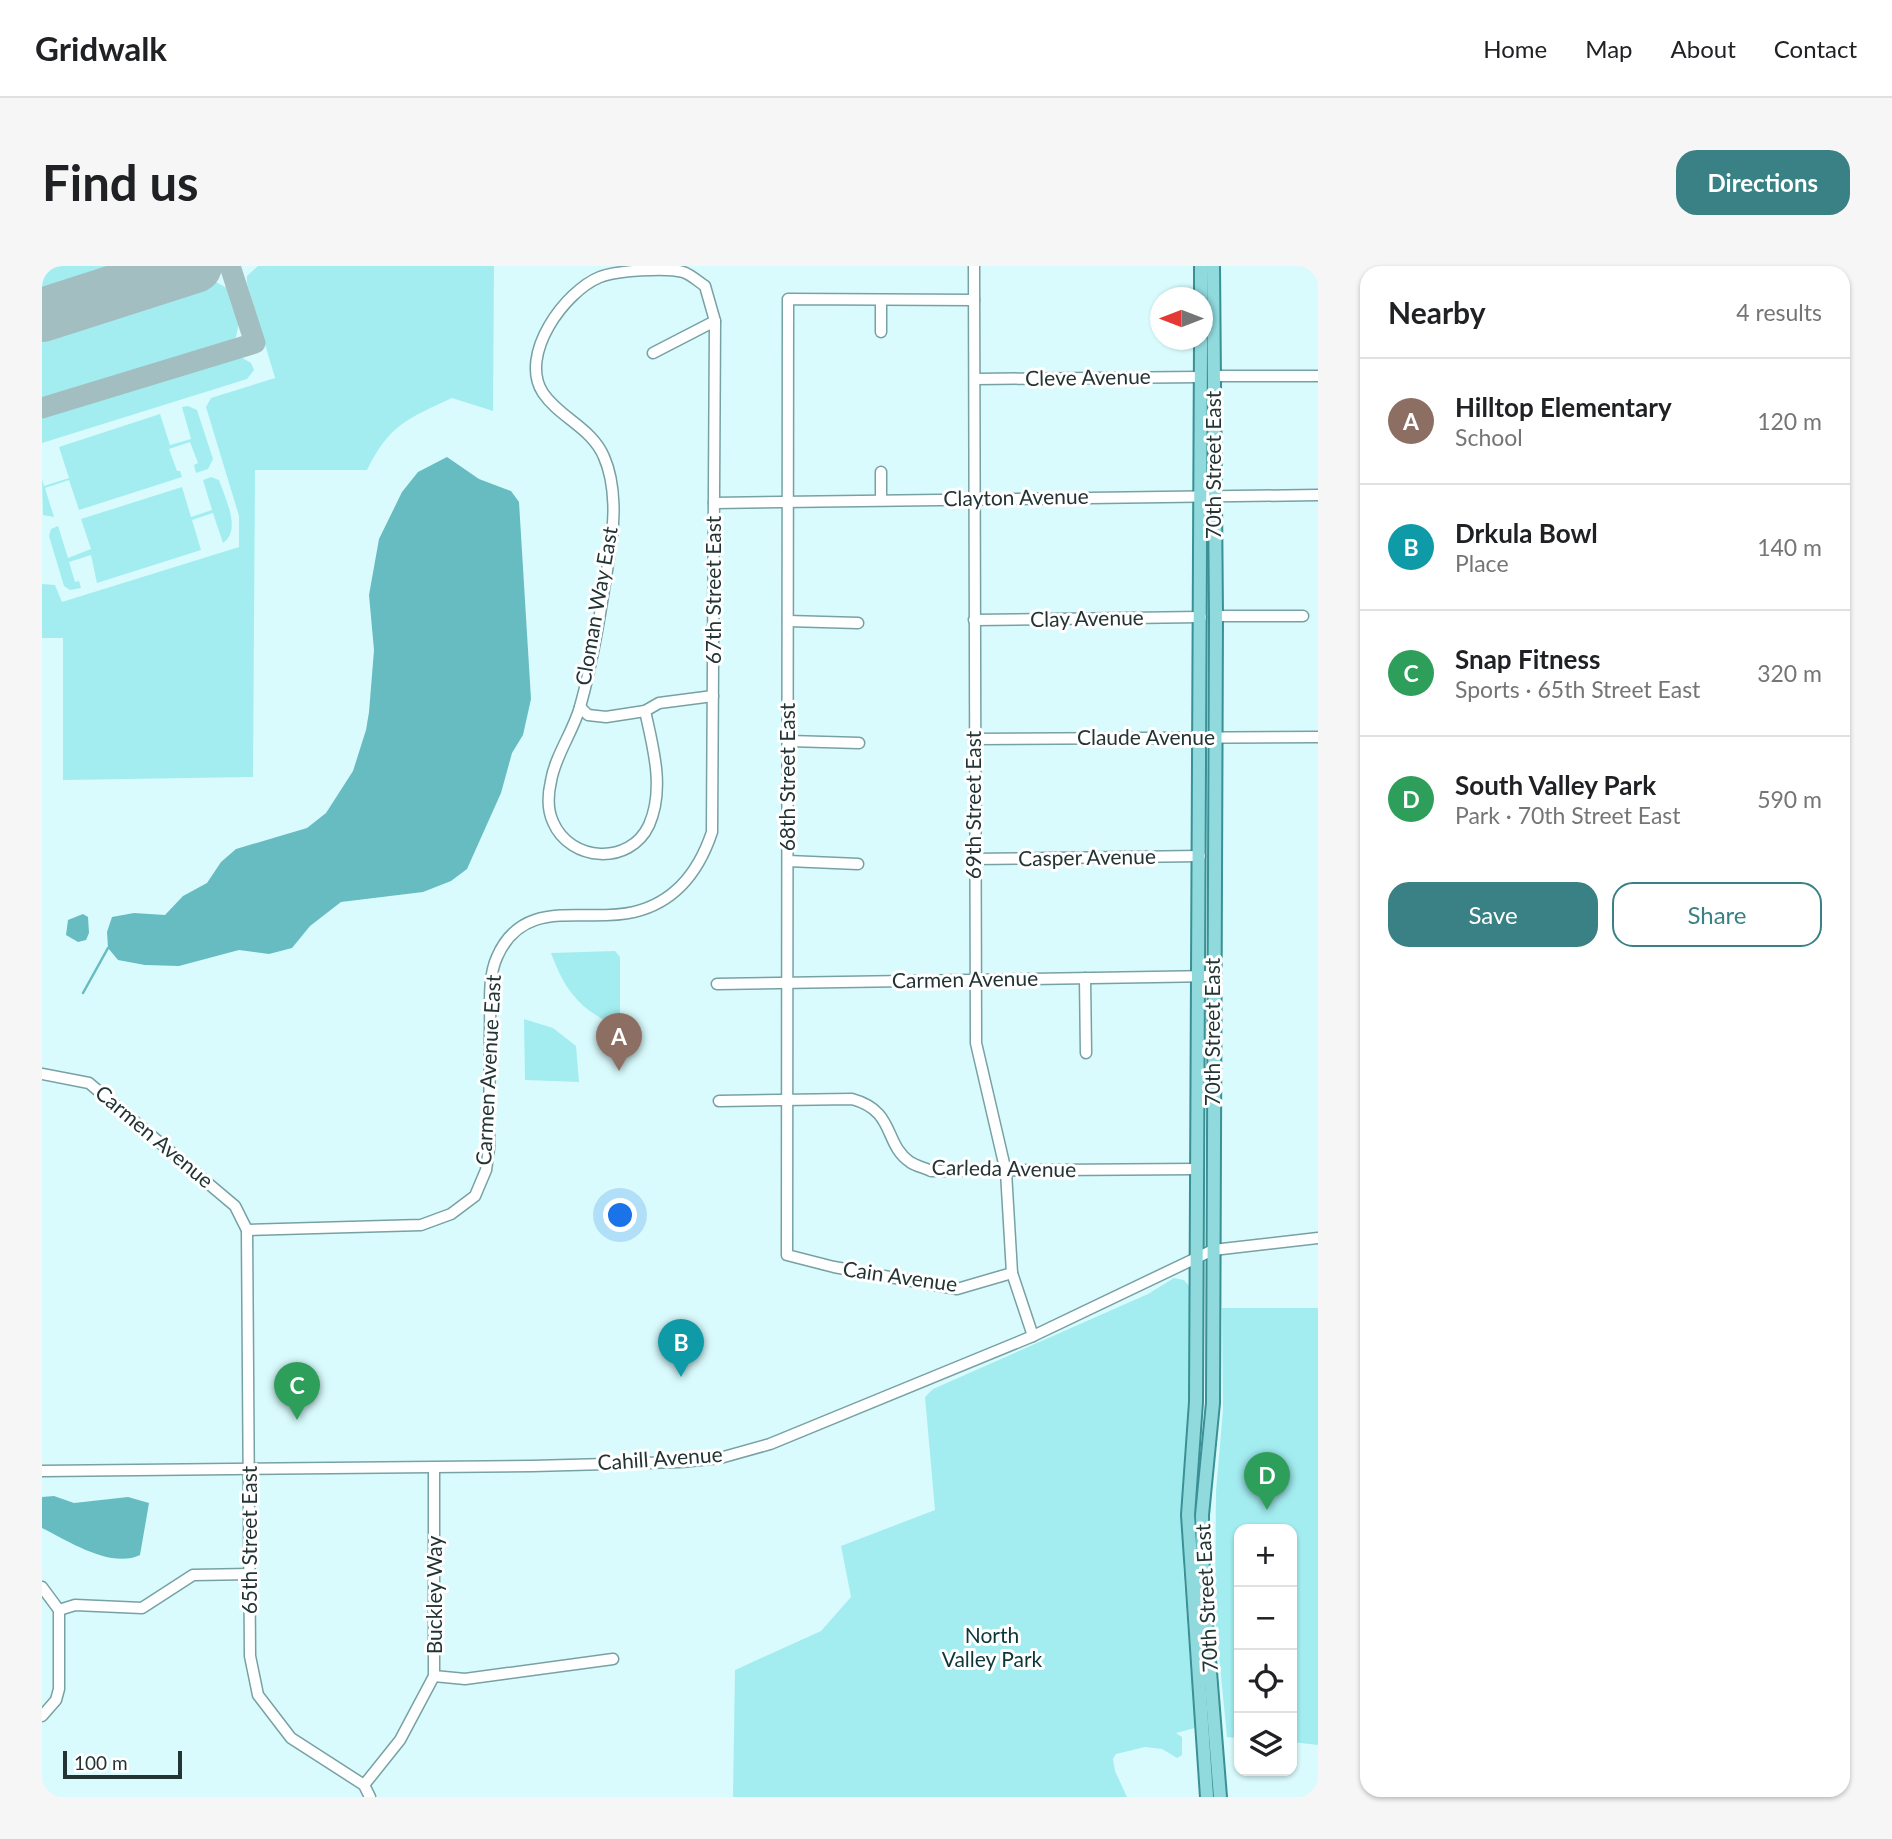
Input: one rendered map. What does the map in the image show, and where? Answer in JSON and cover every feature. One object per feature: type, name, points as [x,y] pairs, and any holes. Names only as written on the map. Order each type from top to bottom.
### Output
[{"type":"main road","points":[[1201,266],[1201,287]]},
{"type":"main road","name":"70th Street East","points":[[1213,266],[1200,497],[1201,617],[1214,976],[1213,1403],[1202,1515],[1203,1584],[1220,1797]]},
{"type":"main road","name":"70th Street East","points":[[1203,350],[1207,377],[1214,496],[1216,617],[1200,856],[1196,1402],[1188,1515],[1207,1797]]},
{"type":"street","name":"69th Street East","points":[[974,266],[973,859],[976,1043],[1006,1172],[1012,1272],[1033,1336]]},
{"type":"street","name":"Cloman Way East","points":[[645,711],[656,760],[656,792],[649,825],[633,846],[606,855],[579,851],[563,838],[553,824],[548,807],[551,778],[580,707],[611,548],[613,503],[604,457],[585,429],[551,405],[541,390],[537,364],[542,339],[558,310],[586,282],[616,271],[683,272],[705,286]]},
{"type":"street","name":"67th Street East","points":[[682,886],[702,862],[712,832],[715,321],[705,286]]},
{"type":"street","name":"68th Street East","points":[[787,1255],[788,299],[881,302]]},
{"type":"street","points":[[881,332],[881,302],[974,300]]},
{"type":"street","points":[[653,353],[715,321]]},
{"type":"street","name":"Cleve Avenue","points":[[975,379],[1318,376]]},
{"type":"street","points":[[881,472],[881,499]]},
{"type":"street","name":"Clayton Avenue","points":[[714,503],[1318,495]]},
{"type":"street","points":[[1216,617],[1303,616]]},
{"type":"street","name":"Clay Avenue","points":[[974,620],[1201,617]]},
{"type":"street","points":[[788,621],[859,623]]},
{"type":"street","points":[[580,707],[588,715],[606,717],[645,711],[659,702],[713,696]]},
{"type":"street","name":"Claude Avenue","points":[[974,739],[1318,737]]},
{"type":"street","points":[[789,741],[859,743]]},
{"type":"street","name":"Casper Avenue","points":[[973,859],[1200,856]]},
{"type":"street","points":[[788,861],[859,864]]},
{"type":"street","name":"Carmen Avenue East","points":[[247,1230],[421,1225],[451,1214],[475,1196],[486,1170],[489,1148],[491,984],[497,957],[516,931],[545,915],[633,912],[658,902],[682,886]]},
{"type":"street","name":"Carmen Avenue","points":[[717,984],[1214,976]]},
{"type":"street","points":[[1085,978],[1086,1053]]},
{"type":"street","name":"Carmen Avenue","points":[[42,1074],[89,1083],[235,1206],[247,1230]]},
{"type":"street","name":"Carleda Avenue","points":[[719,1101],[852,1098],[868,1103],[882,1116],[909,1161],[931,1171],[1197,1170]]},
{"type":"street","name":"65th Street East","points":[[247,1230],[250,1656],[258,1695],[291,1738],[363,1785],[370,1797]]},
{"type":"street","name":"Cahill Avenue","points":[[42,1471],[434,1468],[681,1462],[720,1458],[770,1444],[1033,1336],[1213,1250],[1318,1238]]},
{"type":"street","name":"Cain Avenue","points":[[787,1255],[834,1267],[957,1289],[1012,1272]]},
{"type":"street","name":"Buckley Way","points":[[363,1785],[400,1740],[434,1676],[434,1468]]},
{"type":"street","points":[[59,1610],[75,1605],[142,1608],[193,1575],[251,1574]]},
{"type":"street","points":[[42,1587],[59,1610],[59,1689],[56,1700],[42,1716]]},
{"type":"street","points":[[434,1676],[465,1679],[613,1659]]},
{"type":"green space","points":[[42,266],[133,266],[42,295]]},
{"type":"green space","points":[[258,266],[494,266],[493,411],[452,398],[436,405],[411,418],[392,433],[367,470],[255,470],[253,777],[63,780],[63,638],[42,638],[42,584],[55,585],[62,602],[239,547],[239,516],[206,407],[211,398],[275,378],[247,283],[247,276]]},
{"type":"green space","points":[[214,281],[227,288],[239,323],[236,337],[229,343],[42,402],[42,334]]},
{"type":"green space","points":[[239,356],[251,363],[254,370],[247,379],[42,443],[42,418]]},
{"type":"green space","points":[[188,406],[197,410],[213,459],[208,469],[196,473],[194,465],[198,463],[190,442],[169,449],[182,477],[79,510],[69,480],[45,488],[54,517],[43,515],[42,479],[44,486],[69,478],[59,447],[160,414],[170,445],[191,439],[182,407]]},
{"type":"green space","points":[[211,477],[219,480],[232,522],[229,537],[223,543],[213,513],[192,520],[201,550],[97,583],[91,555],[69,562],[75,582],[79,581],[81,588],[70,590],[64,586],[49,536],[51,529],[58,526],[68,558],[91,549],[81,519],[182,487],[191,517],[212,510],[203,480]]},
{"type":"green space","points":[[615,951],[620,957],[620,1027],[595,1014],[576,999],[562,978],[551,953]]},
{"type":"green space","points":[[524,1019],[553,1028],[576,1046],[579,1082],[525,1080]]},
{"type":"green space","name":"North Valley Park","points":[[1174,1278],[1184,1280],[1190,1287],[1190,1421],[1183,1566],[1195,1728],[1176,1733],[1182,1737],[1182,1755],[1177,1758],[1162,1749],[1145,1747],[1116,1754],[1113,1759],[1115,1771],[1127,1797],[733,1797],[735,1670],[821,1631],[851,1597],[841,1546],[935,1510],[925,1397],[933,1389],[1148,1294]]},
{"type":"green space","points":[[1222,1308],[1318,1308],[1318,1745],[1297,1743],[1297,1524],[1234,1524],[1234,1738],[1227,1737],[1215,1615],[1216,1491],[1223,1410]]},
{"type":"shaded area","points":[[447,457],[479,479],[511,491],[519,502],[531,699],[523,735],[512,753],[501,793],[467,869],[451,881],[423,892],[341,902],[310,926],[292,948],[269,954],[239,950],[179,966],[145,965],[118,960],[108,948],[107,932],[112,917],[134,913],[165,915],[183,896],[207,883],[221,862],[236,849],[307,828],[326,813],[353,771],[366,730],[374,650],[369,595],[379,539],[402,492],[418,472]]},
{"type":"shaded area","points":[[83,914],[88,917],[89,933],[86,940],[78,942],[66,935],[68,920]]},
{"type":"shaded area","points":[[54,1496],[74,1503],[128,1497],[149,1503],[140,1555],[116,1559],[103,1556],[42,1528],[42,1497]]},
{"type":"waterway","points":[[83,993],[108,948]]},
{"type":"taxiway","points":[[42,408],[255,343],[230,266]]},
{"type":"runway","points":[[42,315],[195,266]]},
{"type":"place","name":"Hilltop Elementary","points":[[619,1071]]},
{"type":"place","name":"Drkula Bowl","points":[[681,1377]]},
{"type":"place","name":"Snap Fitness","points":[[297,1420]]},
{"type":"place","name":"South Valley Park","points":[[1267,1510]]}]
